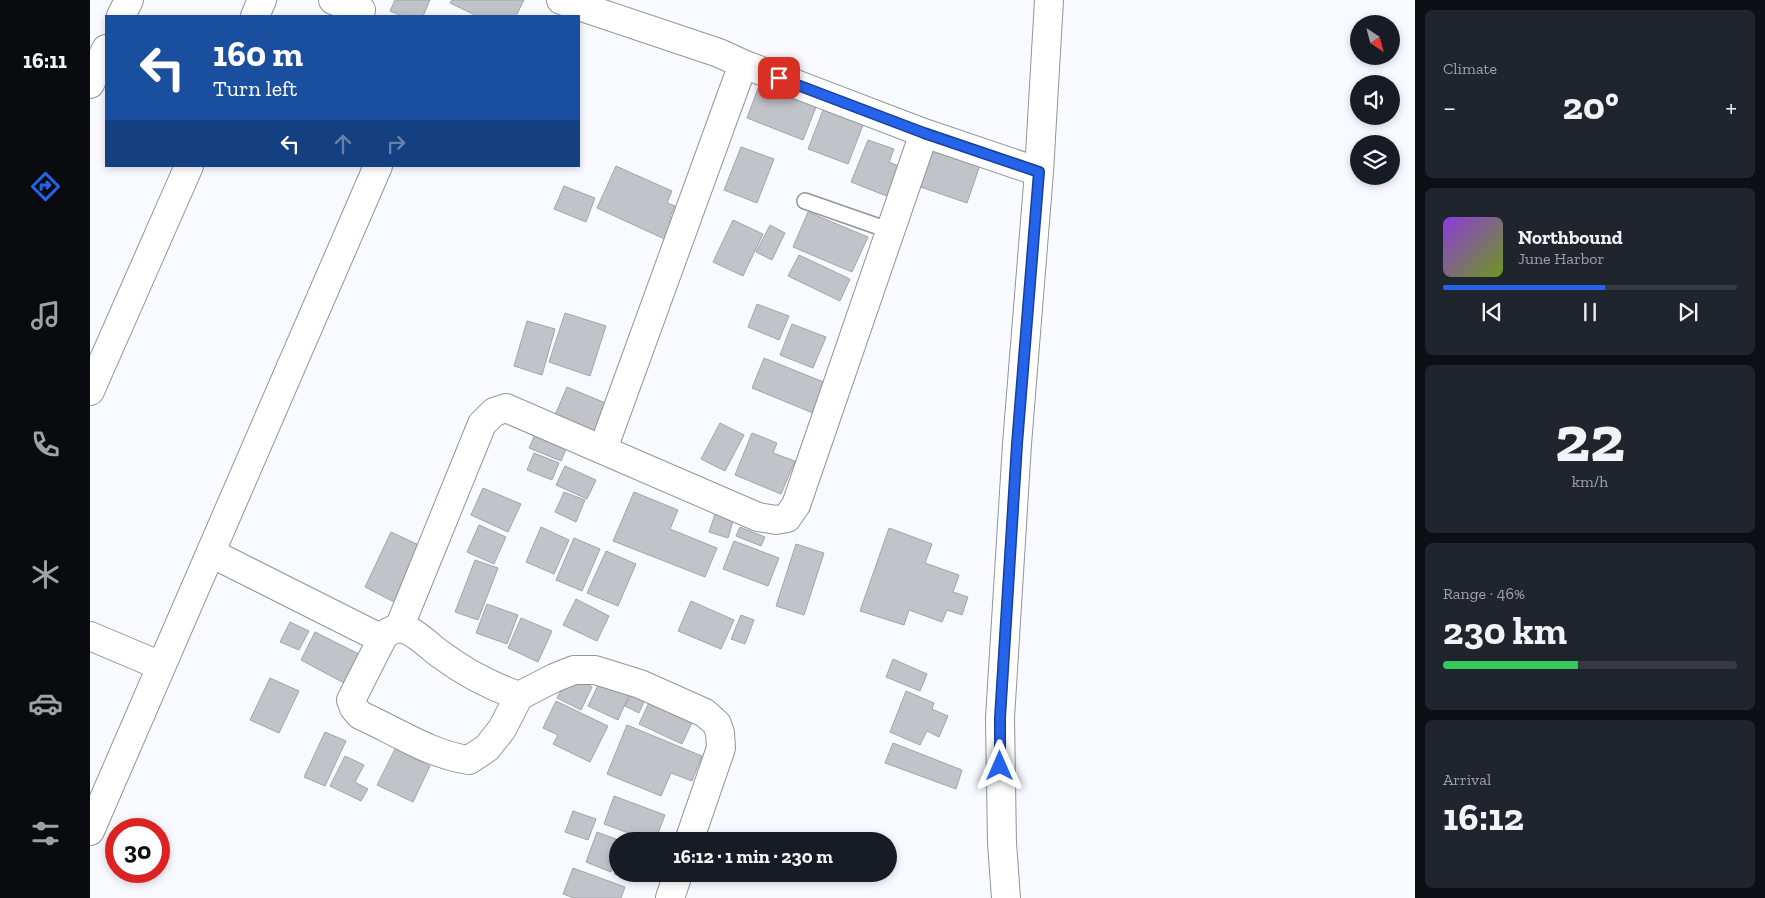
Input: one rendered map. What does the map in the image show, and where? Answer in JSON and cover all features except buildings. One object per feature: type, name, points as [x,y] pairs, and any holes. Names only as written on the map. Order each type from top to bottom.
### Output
[{"type":"street","points":[[122,15],[129,0]]},
{"type":"street","points":[[255,15],[262,0]]},
{"type":"street","points":[[333,0],[361,10],[358,15]]},
{"type":"street","points":[[561,0],[719,53],[743,64],[924,133],[1039,172]]},
{"type":"street","points":[[1006,898],[1002,843],[1000,718],[1017,444],[1039,172],[1050,0]]},
{"type":"street","points":[[90,84],[105,51]]},
{"type":"street","points":[[603,449],[743,64]]},
{"type":"street","points":[[692,832],[721,748],[717,724],[705,714],[640,684],[595,670],[574,670],[554,678],[519,696],[502,729],[487,748],[469,760],[439,753],[360,715],[354,708],[351,700],[390,634],[482,424],[494,412],[506,408],[758,517],[776,520],[787,518],[796,505],[924,133]]},
{"type":"street","points":[[90,391],[189,167]]},
{"type":"street","points":[[90,832],[378,167]]},
{"type":"street","points":[[211,553],[390,634],[409,631],[457,667],[504,691],[519,696]]},
{"type":"street","points":[[90,636],[162,666]]},
{"type":"street","points":[[670,898],[675,882]]},
{"type":"lane","points":[[805,201],[891,231]]},
{"type":"route","points":[[779,78],[924,133],[1039,172],[1017,444],[1000,718],[1000,766]]}]
